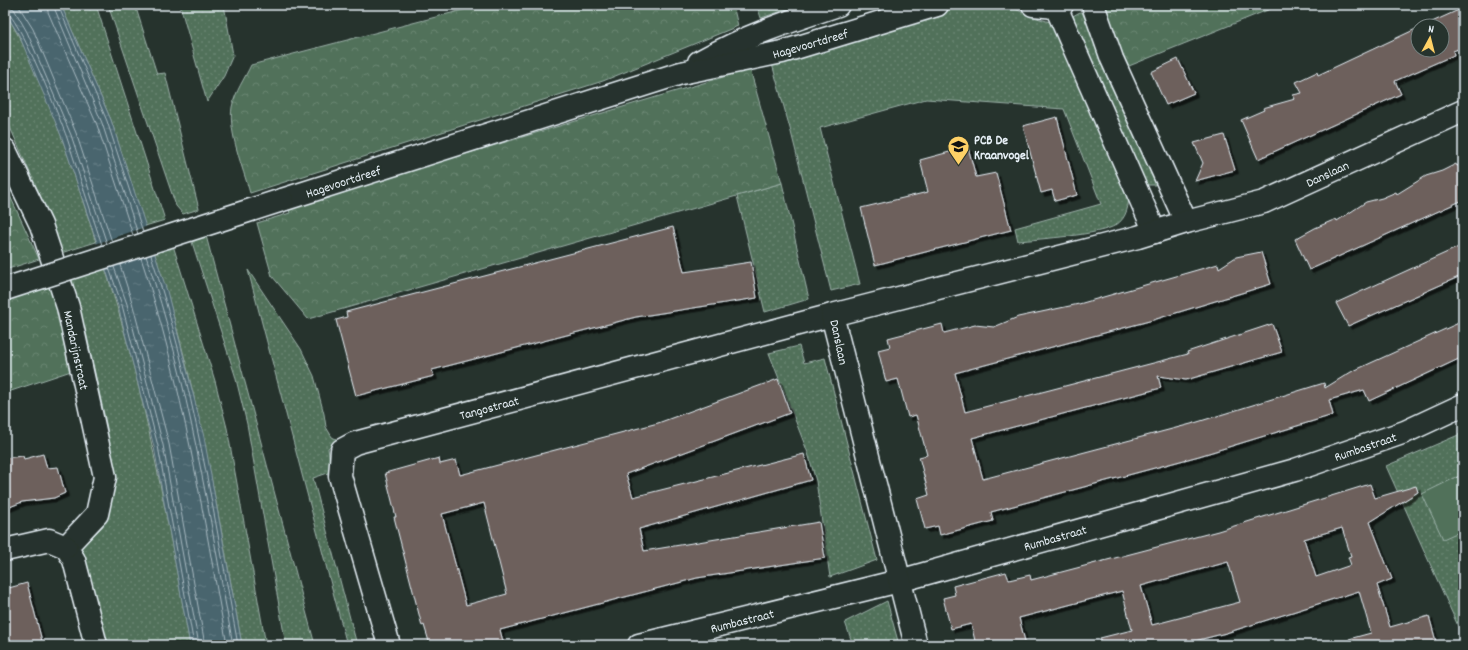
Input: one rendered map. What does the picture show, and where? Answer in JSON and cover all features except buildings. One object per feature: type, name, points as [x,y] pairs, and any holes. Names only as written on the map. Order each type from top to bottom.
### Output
[{"type":"street","name":"Hagevoortdreef","points":[[5,289],[681,73],[733,53],[774,26],[838,5]]},
{"type":"street","name":"Hagevoortdreef","points":[[733,53],[782,52],[937,5]]},
{"type":"street","points":[[1033,5],[1059,6],[1155,232]]},
{"type":"street","points":[[1093,5],[1112,59],[1186,222]]},
{"type":"street","name":"Danslaan","points":[[916,645],[832,315],[1155,232],[1186,222],[1264,202],[1463,111]]},
{"type":"street","name":"Mandarijnstraat","points":[[5,150],[41,225],[68,307],[105,477],[97,514],[66,547]]},
{"type":"street","name":"Tangostraat","points":[[389,645],[340,476],[342,450],[355,443],[832,315]]},
{"type":"street","name":"Rumbastraat","points":[[639,645],[899,581],[1295,470],[1405,432],[1463,406]]},
{"type":"street","points":[[5,550],[49,540],[66,547],[74,560],[96,645]]},
{"type":"green space","points":[[61,5],[96,5],[165,220],[145,226],[111,120]]},
{"type":"green space","points":[[108,5],[135,5],[157,74],[165,73],[199,209],[183,214],[176,206]]},
{"type":"green space","points":[[180,5],[224,5],[233,55],[224,76],[207,102]]},
{"type":"green space","points":[[482,5],[733,5],[738,26],[603,81],[250,193],[234,139],[231,117],[235,96],[251,65]]},
{"type":"green space","points":[[757,5],[800,5],[761,18]]},
{"type":"green space","points":[[956,5],[1009,5],[1027,15],[1050,22],[1057,30],[1129,192],[1129,202],[1125,215],[1116,225],[1097,231],[1069,236],[1018,241],[1015,228],[1101,204],[1064,109],[926,99],[820,128],[860,284],[831,291],[791,132],[772,64]]},
{"type":"green space","points":[[1101,5],[1280,5],[1124,68]]},
{"type":"green space","points":[[5,12],[20,39],[46,95],[96,242],[61,253],[50,218],[5,116]]},
{"type":"green space","points":[[1082,12],[1157,182],[1155,185],[1146,185],[1071,17]]},
{"type":"green space","points":[[750,69],[782,183],[308,319],[272,276],[257,223],[290,213],[288,207]]},
{"type":"green space","points":[[782,183],[809,299],[765,312],[737,196]]},
{"type":"green space","points":[[5,185],[39,259],[5,270]]},
{"type":"green space","points":[[205,232],[315,645],[286,645],[247,424],[235,375],[190,236]]},
{"type":"green space","points":[[172,242],[215,381],[227,428],[266,645],[242,645],[215,495],[194,396],[182,347],[153,249]]},
{"type":"green space","points":[[104,265],[132,359],[154,454],[190,645],[107,645],[80,549],[103,526],[112,469],[107,428],[87,336],[68,276]]},
{"type":"green space","points":[[248,270],[301,349],[314,376],[326,427],[332,437],[338,440],[328,448],[331,472],[313,478],[357,645],[347,645]]},
{"type":"green space","points":[[49,282],[54,293],[71,371],[5,393],[5,297]]},
{"type":"green space","points":[[799,346],[804,363],[825,358],[877,560],[830,577],[816,481],[808,453],[769,353]]},
{"type":"green space","points":[[1463,433],[1463,637],[1386,466]]},
{"type":"green space","points":[[1463,474],[1463,530],[1443,539],[1422,494]]},
{"type":"green space","points":[[887,601],[899,645],[853,645],[845,622]]},
{"type":"water","points":[[5,5],[61,5],[111,120],[167,291],[204,437],[242,645],[190,645],[154,447],[118,306],[62,138],[19,35],[5,12]]},
{"type":"pier","points":[[148,226],[157,253],[104,270],[95,244]]},
{"type":"place","name":"PCB De Kraanvogel","points":[[958,166]]}]
